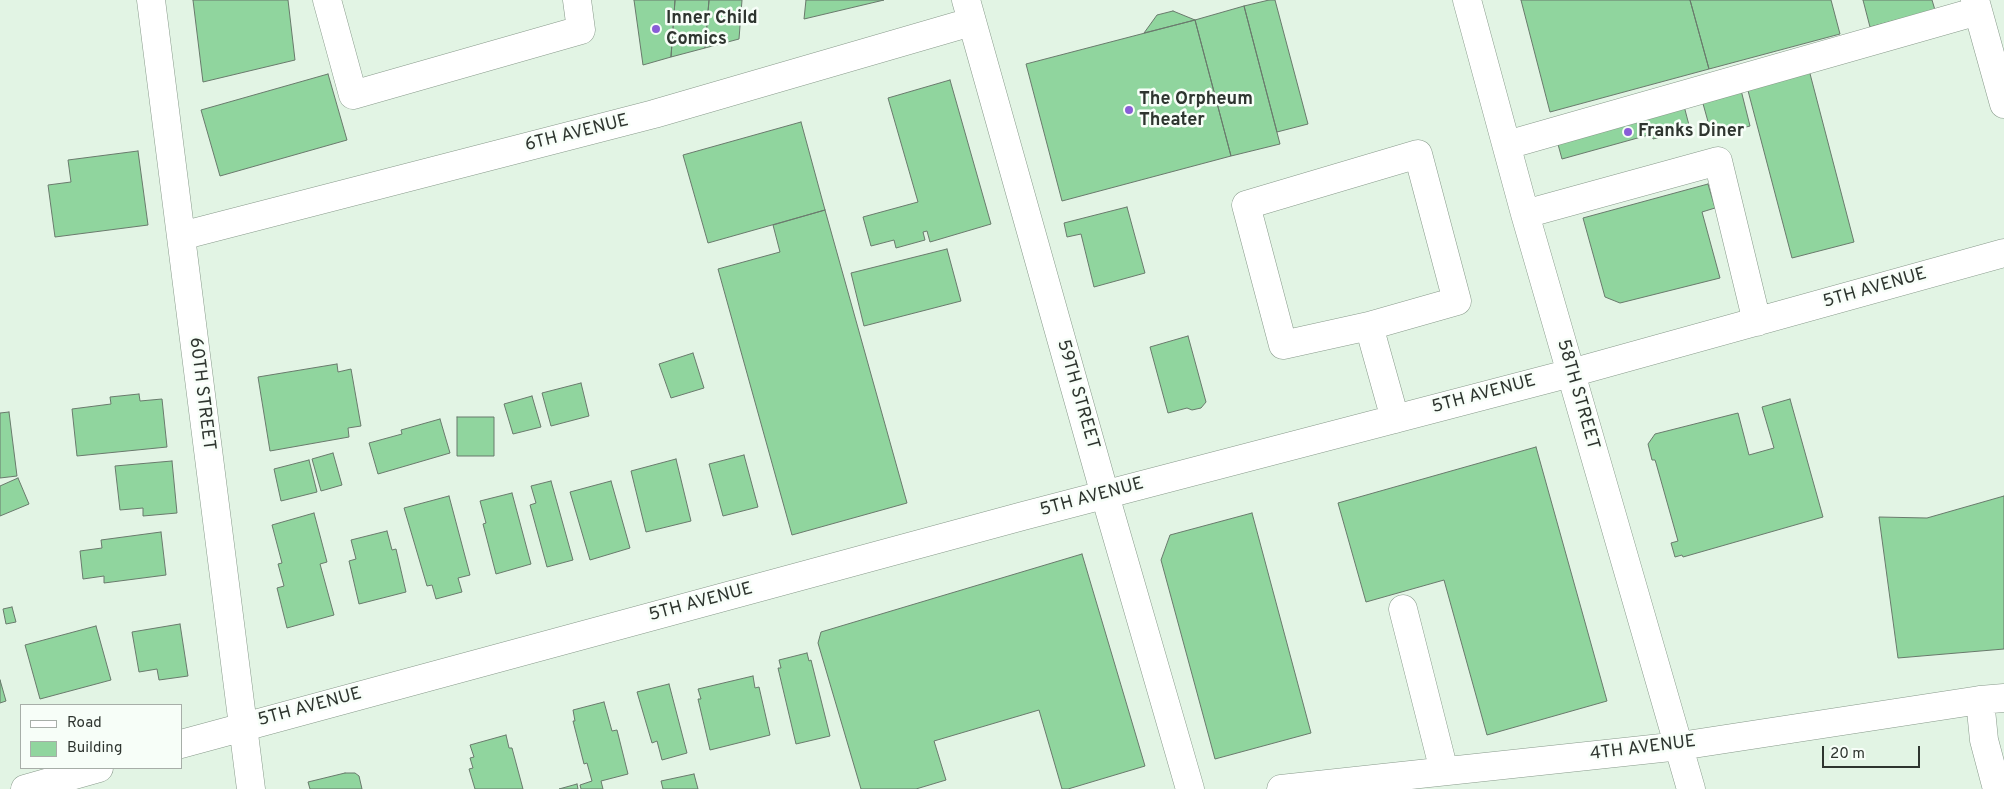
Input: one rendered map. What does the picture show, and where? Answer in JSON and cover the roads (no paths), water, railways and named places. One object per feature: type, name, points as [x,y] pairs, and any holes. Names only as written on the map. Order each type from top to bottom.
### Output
[{"type":"street","name":"60TH STREET","points":[[151,0],[251,789]]},
{"type":"street","points":[[327,0],[353,95],[582,30],[577,0]]},
{"type":"street","name":"58TH STREET","points":[[1467,0],[1525,214],[1691,789]]},
{"type":"street","points":[[1507,145],[1977,6],[2004,104]]},
{"type":"street","name":"6TH AVENUE","points":[[181,236],[654,114],[969,11]]},
{"type":"street","name":"59TH STREET","points":[[969,11],[1190,789]]},
{"type":"street","points":[[1418,154],[1457,301],[1368,326],[1283,345],[1246,205],[1418,154]]},
{"type":"street","points":[[1525,214],[1718,161],[1757,322]]},
{"type":"street","name":"5TH AVENUE","points":[[182,744],[1105,495],[1571,373],[2004,253]]},
{"type":"street","points":[[1368,326],[1395,419]]},
{"type":"street","points":[[1403,609],[1444,771]]},
{"type":"street","points":[[1992,699],[1984,740],[1997,789]]},
{"type":"street","name":"4TH AVENUE","points":[[1281,789],[1680,746],[1992,699]]},
{"type":"street","points":[[25,789],[95,769]]},
{"type":"place","name":"Inner Child Comics","points":[[656,29]]},
{"type":"place","name":"The Orpheum Theater","points":[[1129,110]]},
{"type":"place","name":"Franks Diner","points":[[1628,132]]}]
